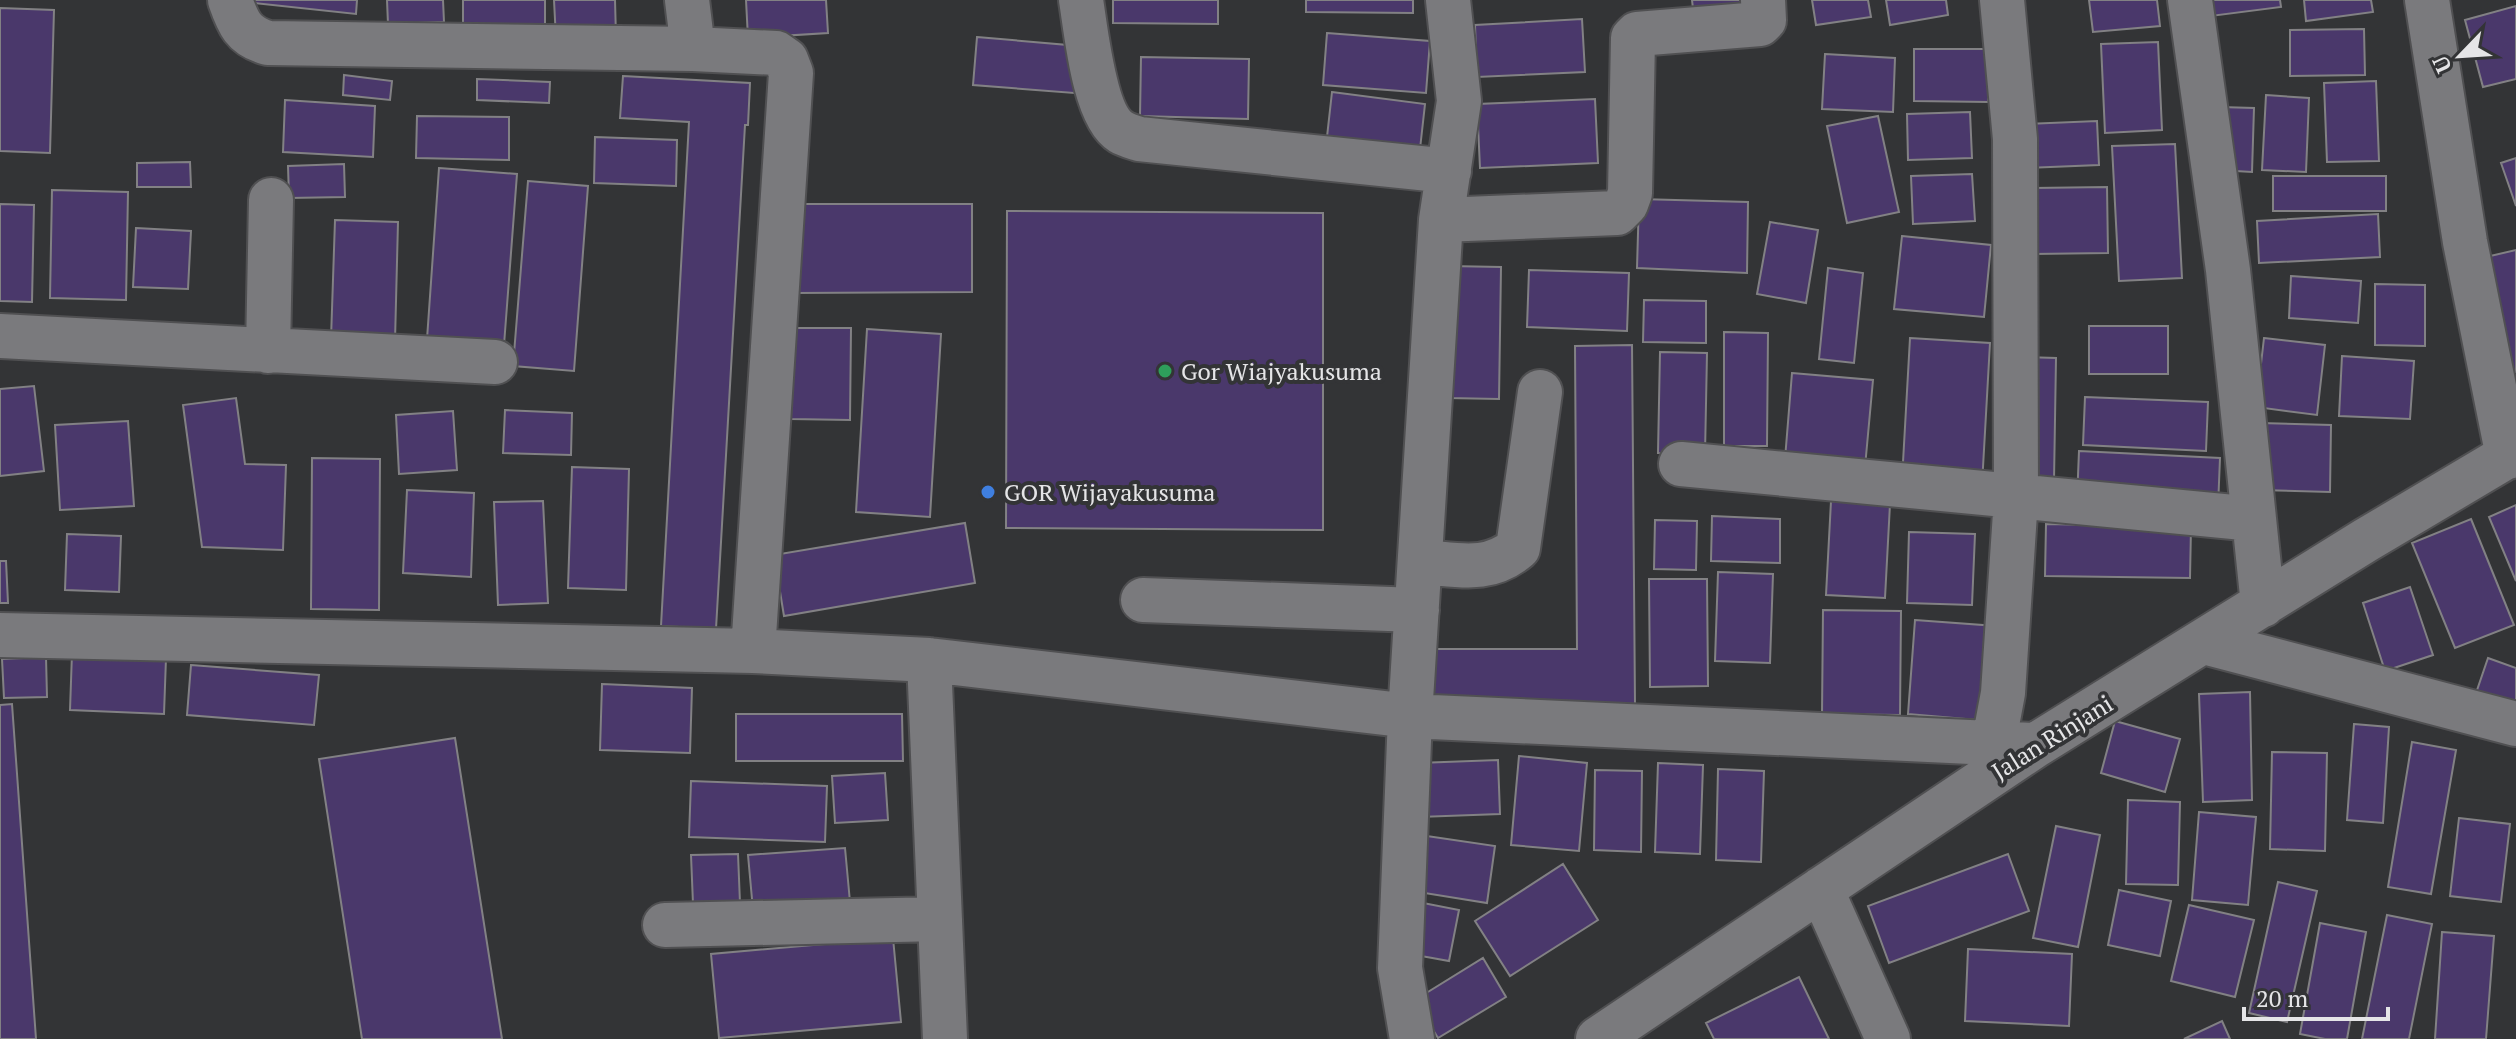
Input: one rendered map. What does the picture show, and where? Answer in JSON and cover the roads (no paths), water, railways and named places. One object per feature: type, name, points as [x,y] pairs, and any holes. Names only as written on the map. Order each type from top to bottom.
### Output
[{"type":"street","points":[[230,0],[239,26],[251,39],[268,43],[693,49],[776,53],[786,60],[791,73],[753,651]]},
{"type":"street","points":[[687,0],[693,49]]},
{"type":"street","points":[[1081,0],[1094,77],[1106,114],[1119,132],[1139,139],[1449,171]]},
{"type":"street","points":[[1412,1039],[1400,968],[1410,716],[1441,220],[1459,101],[1448,0]]},
{"type":"street","points":[[1441,220],[1617,213],[1626,204],[1630,193],[1633,38],[1637,34],[1760,24],[1765,13],[1763,0]]},
{"type":"street","points":[[0,635],[753,651],[929,660],[1410,716],[2015,743],[2003,693],[2016,498],[2015,139],[2002,0]]},
{"type":"street","points":[[2190,0],[2218,184],[2263,605]]},
{"type":"street","points":[[2427,0],[2465,242],[2512,454]]},
{"type":"street","points":[[268,351],[271,200]]},
{"type":"street","points":[[0,336],[495,362]]},
{"type":"street","points":[[1420,562],[1486,566],[1504,560],[1518,548],[1540,392]]},
{"type":"street","name":"Jalan Rinjani","points":[[1598,1039],[1821,889],[2015,743],[2204,642],[2512,454]]},
{"type":"street","points":[[1681,464],[2254,519]]},
{"type":"street","points":[[1143,600],[1417,610]]},
{"type":"street","points":[[2204,642],[2516,724]]},
{"type":"street","points":[[929,660],[945,1039]]},
{"type":"street","points":[[1821,889],[1888,1039]]},
{"type":"street","points":[[665,925],[940,919]]},
{"type":"place","name":"Gor Wiajyakusuma","points":[[1165,371]]},
{"type":"place","name":"GOR Wijayakusuma","points":[[988,492]]}]
